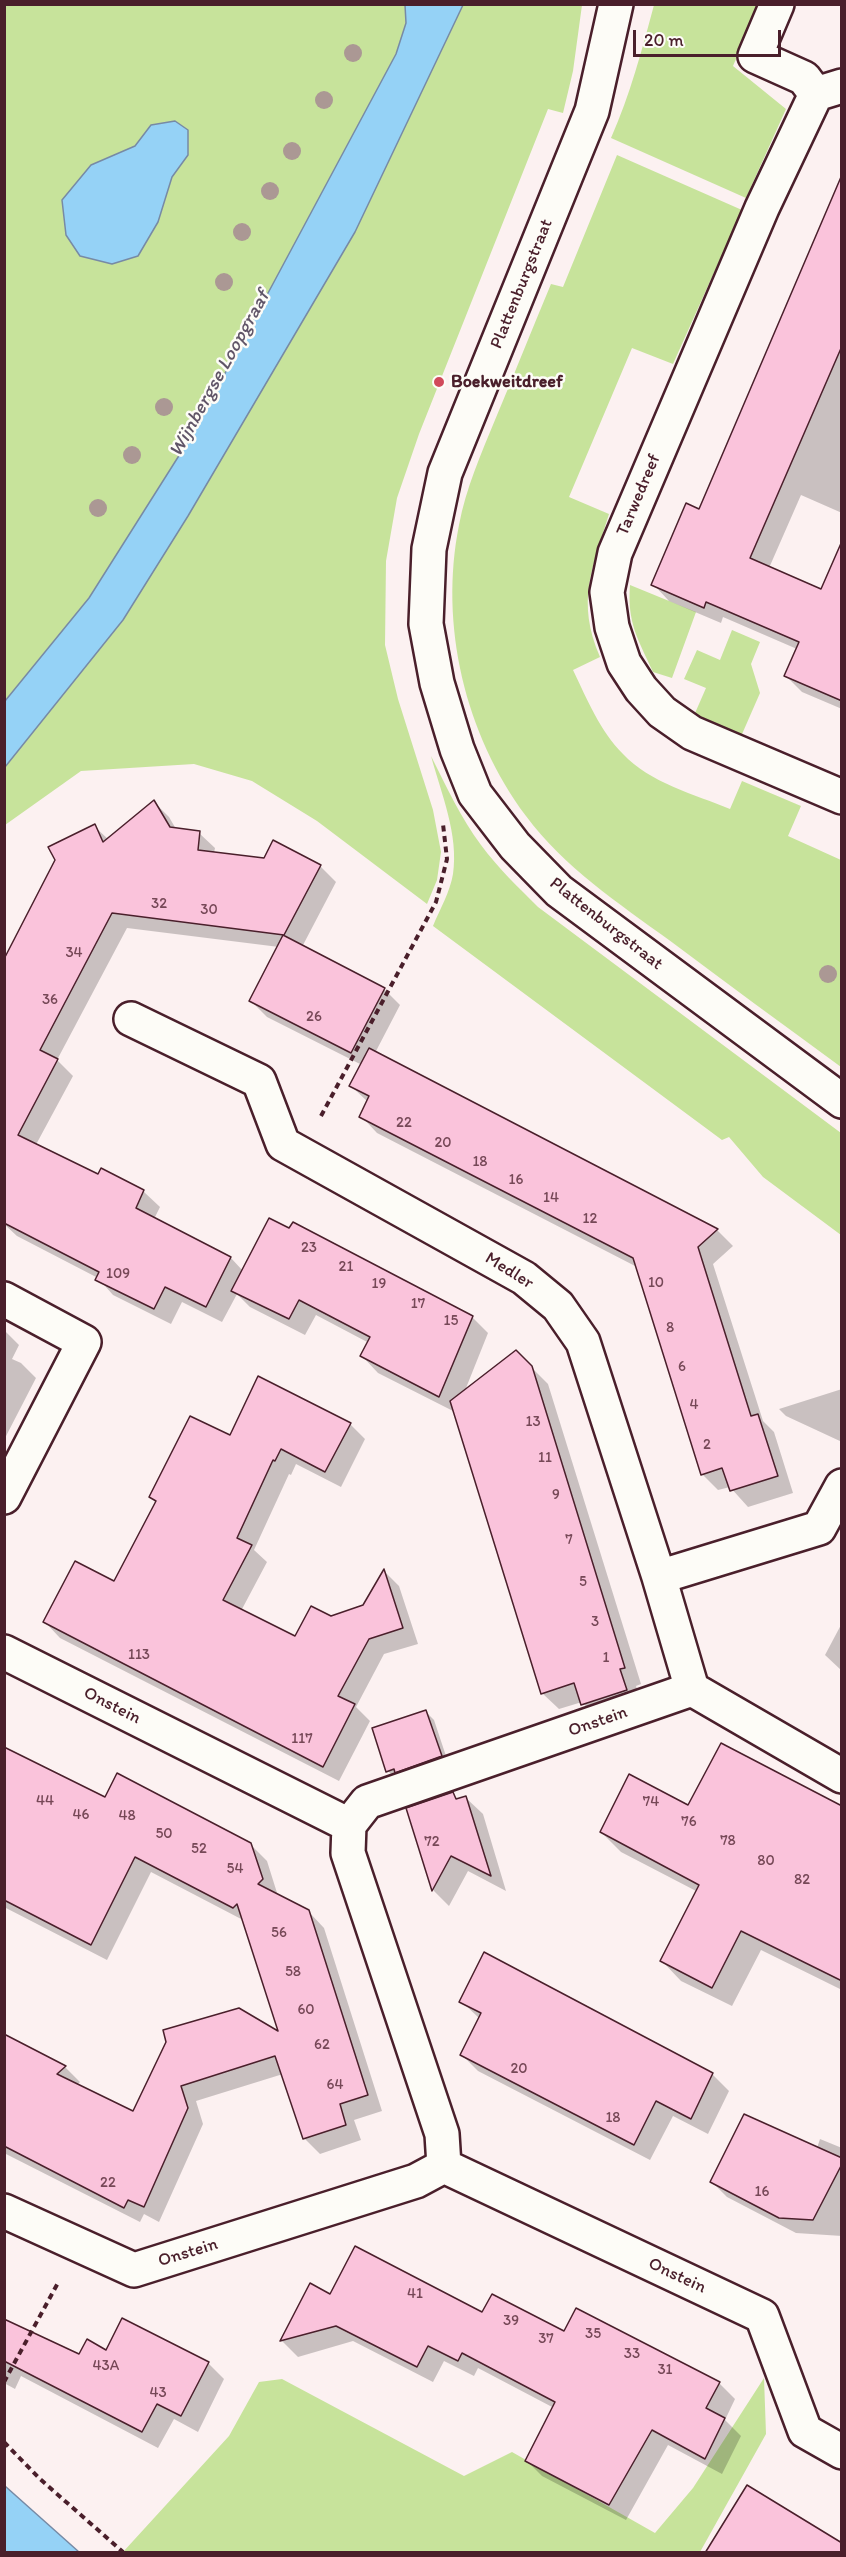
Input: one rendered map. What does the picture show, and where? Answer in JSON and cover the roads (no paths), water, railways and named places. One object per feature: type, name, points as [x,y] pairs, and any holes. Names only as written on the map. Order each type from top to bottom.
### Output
[{"type":"street","name":"Plattenburgstraat","points":[[616,4],[592,111],[445,473],[429,549],[426,603],[426,624],[436,683],[457,749],[476,794],[515,846],[558,891],[842,1101]]},
{"type":"street","name":"Tarwedreef","points":[[777,4],[755,56],[829,90],[762,208],[615,553],[607,592],[612,627],[624,663],[641,689],[662,712],[692,733],[842,797]]},
{"type":"street","name":"Medler","points":[[131,1020],[259,1082],[283,1144],[524,1278],[558,1306],[583,1342],[659,1577],[692,1689]]},
{"type":"street","points":[[4,1299],[84,1341],[4,1497]]},
{"type":"street","points":[[659,1577],[819,1528],[842,1486]]},
{"type":"street","name":"Onstein","points":[[4,1652],[349,1825],[367,1802],[692,1689]]},
{"type":"street","points":[[692,1689],[842,1776]]},
{"type":"street","points":[[349,1825],[348,1853],[442,2134],[444,2166]]},
{"type":"street","name":"Onstein","points":[[4,2211],[134,2270],[417,2181],[444,2166],[762,2316],[805,2431],[842,2452]]},
{"type":"water","points":[[405,5],[463,5],[355,232],[188,516],[123,620],[5,767],[5,701],[89,598],[192,435],[396,54],[406,23]]},
{"type":"water","points":[[175,121],[188,130],[188,155],[172,177],[158,222],[138,256],[112,264],[80,256],[66,235],[62,200],[91,165],[135,146],[151,125]]},
{"type":"water","points":[[5,2486],[79,2552],[5,2552]]},
{"type":"place","name":"Boekweitdreef","points":[[439,382]]},
{"type":"water label","name":"Wijnbergse Loopgraaf","points":[[220,374]]}]
